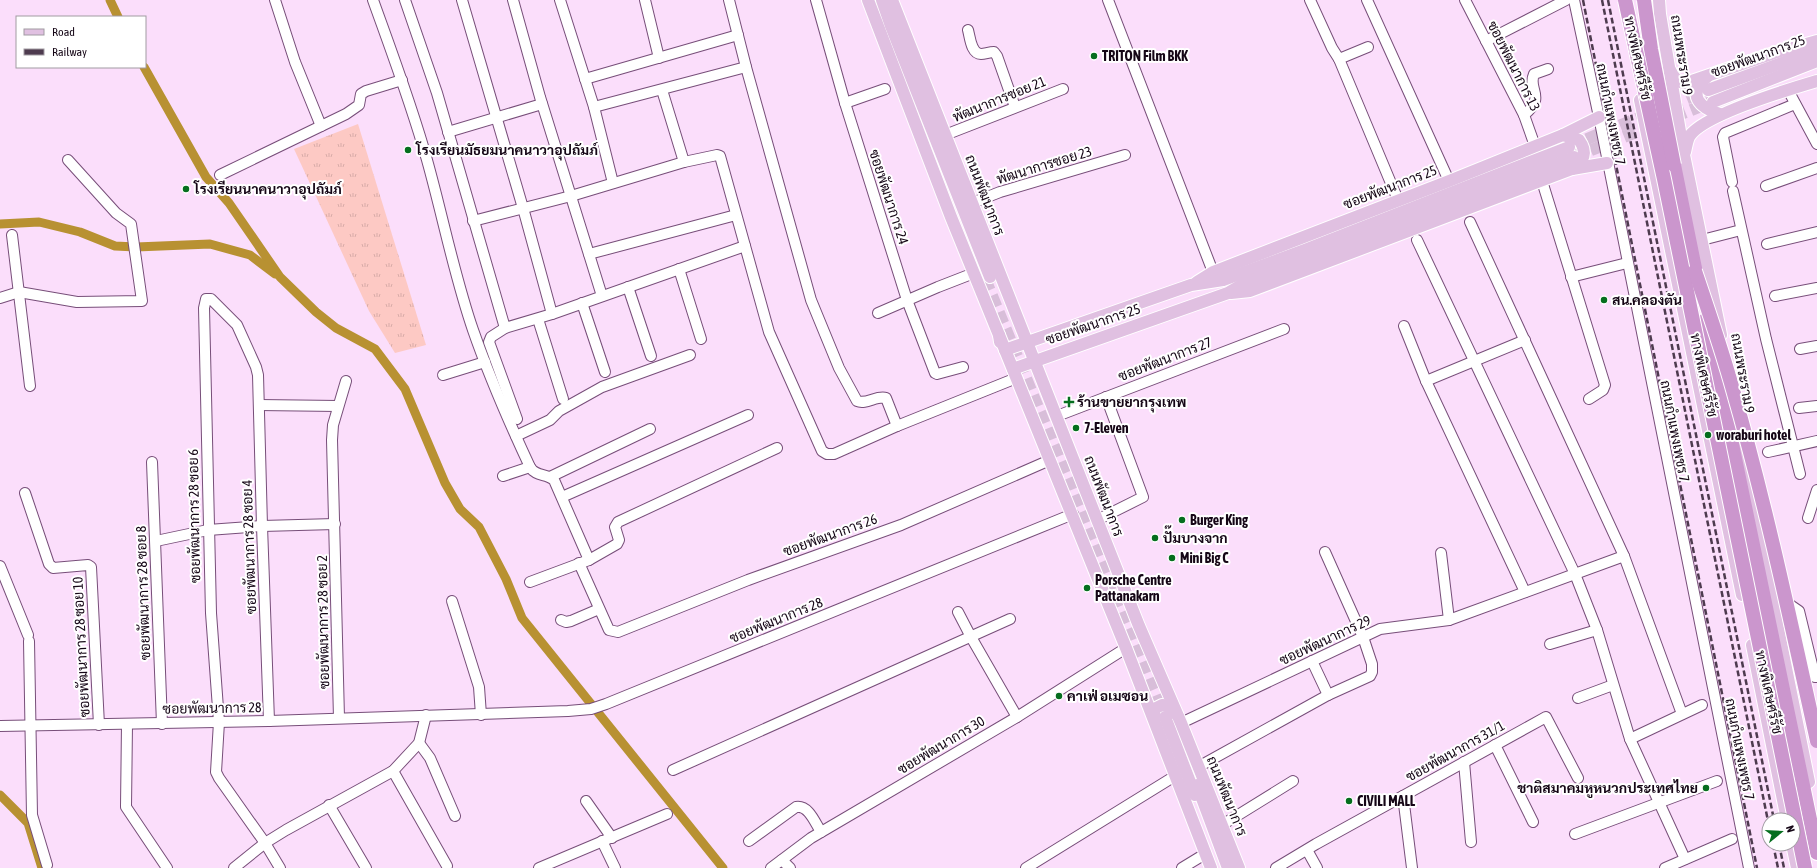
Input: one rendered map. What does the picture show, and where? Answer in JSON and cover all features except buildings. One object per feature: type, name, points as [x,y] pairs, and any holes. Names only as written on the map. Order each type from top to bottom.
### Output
[{"type":"highway","name":"ทางพิเศษศรีรัช","points":[[1644,0],[1651,49],[1696,271],[1817,853]]},
{"type":"highway","name":"ทางพิเศษศรีรัช","points":[[1627,2],[1805,868]]},
{"type":"highway","points":[[1696,271],[1731,382],[1755,473],[1817,741]]},
{"type":"main road","name":"ถนนพัฒนาการ","points":[[868,0],[950,217],[985,277],[1028,342],[1139,626],[1221,868]]},
{"type":"main road","name":"ถนนพัฒนาการ","points":[[874,0],[985,277]]},
{"type":"main road","name":"ถนนพัฒนาการ","points":[[882,0],[985,277]]},
{"type":"main road","name":"ถนนพัฒนาการ","points":[[892,0],[972,203],[985,277],[1000,335],[1000,343],[1025,398],[1073,514],[1126,648],[1198,767],[1239,868]]},
{"type":"main road","name":"ถนนพระราม 9","points":[[1659,0],[1684,155],[1718,317],[1747,480],[1817,821]]},
{"type":"main road","points":[[1627,2],[1636,73],[1653,168],[1786,812]]},
{"type":"main road","points":[[1669,67],[1676,80],[1682,83],[1707,77],[1774,53],[1817,41]]},
{"type":"main road","name":"ซอยพัฒนาการ 25","points":[[1708,90],[1817,50]]},
{"type":"main road","name":"ซอยพัฒนาการ 25","points":[[1713,102],[1817,61]]},
{"type":"main road","points":[[1707,77],[1700,82],[1697,88],[1698,98],[1701,106],[1708,111],[1720,114]]},
{"type":"main road","points":[[1684,155],[1688,138],[1695,131],[1720,114],[1817,80]]},
{"type":"main road","name":"ซอยพัฒนาการ 25","points":[[1191,285],[1213,272],[1449,181],[1563,135],[1599,117]]},
{"type":"main road","points":[[1563,135],[1579,140],[1584,149],[1585,154],[1580,164],[1572,157]]},
{"type":"main road","name":"ซอยพัฒนาการ 25","points":[[1005,350],[1191,285],[1223,280],[1290,255],[1572,157],[1607,163]]},
{"type":"main road","name":"ซอยพัฒนาการ 25","points":[[1228,293],[1250,291],[1542,181],[1572,157]]},
{"type":"main road","name":"ซอยพัฒนาการ 25","points":[[1014,374],[1035,361],[1228,293],[1245,283],[1572,157]]},
{"type":"main road","points":[[1098,317],[1096,324],[1099,331],[1105,336]]},
{"type":"main road","points":[[1000,335],[1014,374]]},
{"type":"main road","name":"ถนนพัฒนาการ","points":[[1169,717],[1176,776],[1211,868]]},
{"type":"main road","name":"ถนนพัฒนาการ","points":[[1169,717],[1228,868]]},
{"type":"main road","points":[[1794,852],[1797,868]]},
{"type":"street","points":[[275,0],[296,62],[321,126]]},
{"type":"street","points":[[373,0],[402,80],[427,160],[461,289],[473,330],[485,362],[530,467],[536,474],[550,477],[554,480],[589,560]]},
{"type":"street","points":[[405,0],[448,132],[505,328]]},
{"type":"street","points":[[462,0],[523,208],[552,314]]},
{"type":"street","points":[[513,0],[542,104],[602,296]]},
{"type":"street","points":[[560,0],[594,107],[613,183]]},
{"type":"street","points":[[645,0],[659,58]]},
{"type":"street","points":[[730,0],[746,67],[811,300],[839,368],[859,403],[881,397],[886,398],[897,426]]},
{"type":"street","name":"ซอยพัฒนาการ 24","points":[[816,0],[845,103],[907,300],[935,373],[963,367]]},
{"type":"street","points":[[1108,0],[1213,272]]},
{"type":"street","points":[[1310,0],[1332,48],[1339,59],[1398,200]]},
{"type":"street","points":[[1367,0],[1449,181]]},
{"type":"street","name":"ซอยพัฒนาการ 13","points":[[1465,0],[1524,115],[1535,146]]},
{"type":"street","points":[[1486,41],[1566,0]]},
{"type":"street","name":"ถนนกำแพงเพชร 7","points":[[1574,0],[1599,117],[1749,868]]},
{"type":"street","points":[[968,30],[973,49],[976,52],[980,54],[994,52],[997,56],[1015,107]]},
{"type":"street","points":[[585,79],[738,35]]},
{"type":"street","points":[[1339,59],[1368,47]]},
{"type":"street","points":[[594,107],[746,67]]},
{"type":"street","points":[[1524,115],[1532,107],[1536,96],[1532,78],[1534,74],[1548,69]]},
{"type":"street","points":[[220,175],[355,109],[359,105],[361,94],[366,91],[402,80]]},
{"type":"street","points":[[845,103],[885,89]]},
{"type":"street","name":"พัฒนาการซอย 21","points":[[945,135],[1063,89]]},
{"type":"street","points":[[662,90],[684,162]]},
{"type":"street","points":[[1788,90],[1817,144]]},
{"type":"street","points":[[448,132],[542,104]]},
{"type":"street","points":[[1795,104],[1725,133],[1724,137],[1741,230],[1766,339],[1800,474]]},
{"type":"street","points":[[473,221],[571,196],[710,155],[719,155],[769,332],[822,451],[827,454],[834,454],[1014,374]]},
{"type":"street","name":"พัฒนาการซอย 23","points":[[972,203],[1000,192],[1125,155]]},
{"type":"street","points":[[0,298],[19,292],[77,302],[142,300],[131,224],[116,212],[68,160]]},
{"type":"street","points":[[1766,186],[1817,168]]},
{"type":"street","points":[[1542,181],[1605,385],[1602,390],[1589,399]]},
{"type":"street","points":[[589,254],[736,215]]},
{"type":"street","points":[[1470,222],[1624,556],[1682,714]]},
{"type":"street","points":[[1702,240],[1741,230]]},
{"type":"street","points":[[1767,244],[1817,232]]},
{"type":"street","points":[[12,235],[30,386]]},
{"type":"street","points":[[1417,240],[1575,574],[1597,630],[1630,739],[1685,859]]},
{"type":"street","points":[[517,419],[489,342],[491,337],[505,328],[538,319],[745,246]]},
{"type":"street","points":[[1571,277],[1627,263]]},
{"type":"street","points":[[679,269],[701,338]]},
{"type":"street","points":[[878,313],[907,300],[985,277]]},
{"type":"street","points":[[628,287],[651,356]]},
{"type":"street","points":[[1774,296],[1817,288]]},
{"type":"street","name":"ซอยพัฒนาการ 28 ซอย 4","points":[[204,308],[206,299],[211,299],[237,325],[258,371],[269,721]]},
{"type":"street","points":[[582,303],[605,372]]},
{"type":"street","name":"ซอยพัฒนาการ 28 ซอย 6","points":[[204,308],[211,613],[219,722],[217,775],[265,843],[280,868]]},
{"type":"street","points":[[538,319],[563,399]]},
{"type":"street","points":[[1404,326],[1426,381],[1525,592]]},
{"type":"street","name":"ซอยพัฒนาการ 27","points":[[1057,416],[1284,329]]},
{"type":"street","points":[[1426,381],[1525,340]]},
{"type":"street","points":[[1800,349],[1817,346]]},
{"type":"street","points":[[516,436],[550,420],[559,411],[596,390],[690,355]]},
{"type":"street","points":[[443,375],[485,362]]},
{"type":"street","name":"ซอยพัฒนาการ 28 ซอย 2","points":[[339,718],[332,440],[333,425],[346,381]]},
{"type":"street","points":[[1098,520],[1143,497],[1141,487],[1106,397]]},
{"type":"street","points":[[260,405],[338,406]]},
{"type":"street","points":[[1799,408],[1817,406]]},
{"type":"street","points":[[562,497],[748,415]]},
{"type":"street","points":[[550,477],[650,428]]},
{"type":"street","points":[[1768,452],[1817,441]]},
{"type":"street","points":[[530,582],[589,560],[617,544],[619,540],[615,527],[618,522],[777,448]]},
{"type":"street","name":"ซอยพัฒนาการ 26","points":[[599,609],[609,630],[618,632],[748,580],[901,525],[1050,460]]},
{"type":"street","name":"ซอยพัฒนาการ 28 ซอย 8","points":[[152,462],[162,724]]},
{"type":"street","points":[[503,476],[530,467]]},
{"type":"street","points":[[1808,518],[1817,490]]},
{"type":"street","name":"ซอยพัฒนาการ 28 ซอย 10","points":[[25,493],[49,564],[53,568],[88,565],[91,567],[99,725]]},
{"type":"street","name":"ซอยพัฒนาการ 28","points":[[0,726],[30,727],[162,724],[426,715],[481,715],[592,709],[1073,514]]},
{"type":"street","points":[[156,541],[208,530],[262,526],[335,524]]},
{"type":"street","points":[[1198,767],[1328,696],[1370,676],[1372,672],[1372,664],[1363,637],[1325,552]]},
{"type":"street","points":[[1441,553],[1449,620]]},
{"type":"street","name":"ซอยพัฒนาการ 29","points":[[1169,717],[1312,661],[1380,629],[1449,620],[1624,556]]},
{"type":"street","points":[[561,620],[566,622],[570,621],[599,609],[579,563]]},
{"type":"street","points":[[0,566],[29,638],[32,814],[48,865]]},
{"type":"street","points":[[1770,591],[1799,611],[1814,677],[1817,677]]},
{"type":"street","points":[[452,601],[479,687],[481,715]]},
{"type":"street","points":[[958,612],[970,637],[1017,717]]},
{"type":"street","points":[[673,770],[1010,619]]},
{"type":"street","points":[[1550,644],[1597,630]]},
{"type":"street","name":"ซอยพัฒนาการ 30","points":[[771,868],[821,832],[1017,717],[1126,648]]},
{"type":"street","points":[[1312,661],[1328,696]]},
{"type":"street","points":[[1578,698],[1613,685]]},
{"type":"street","points":[[1630,739],[1702,705]]},
{"type":"street","points":[[234,868],[265,843],[329,805],[393,771],[419,743],[426,715]]},
{"type":"street","name":"ซอยพัฒนาการ 31/1","points":[[1276,868],[1546,717],[1578,778]]},
{"type":"street","points":[[126,724],[126,807],[167,868]]},
{"type":"street","points":[[419,743],[430,758],[455,816]]},
{"type":"street","points":[[1495,745],[1533,822]]},
{"type":"street","points":[[1464,762],[1471,842]]},
{"type":"street","points":[[393,771],[446,866]]},
{"type":"street","points":[[1026,868],[1176,776]]},
{"type":"street","points":[[1222,825],[1292,781]]},
{"type":"street","points":[[1575,834],[1717,781]]},
{"type":"street","points":[[1403,796],[1412,868]]},
{"type":"street","points":[[586,801],[607,840],[615,868]]},
{"type":"street","points":[[329,805],[366,868]]},
{"type":"street","points":[[748,841],[796,807],[801,806],[806,809],[821,832]]},
{"type":"street","points":[[539,868],[667,814]]},
{"type":"street","points":[[1665,868],[1732,839]]},
{"type":"street","points":[[1307,850],[1317,868]]},
{"type":"street","points":[[1182,868],[1205,854]]},
{"type":"street","points":[[782,860],[790,868]]},
{"type":"green space","points":[[358,124],[426,345],[395,353],[369,311],[294,149]]},
{"type":"waterway","points":[[110,0],[118,16]]},
{"type":"waterway","points":[[145,68],[206,177],[229,203],[280,277],[316,312],[336,328],[375,349],[405,389],[445,483],[460,509],[479,527],[506,579],[522,618],[723,868]]},
{"type":"waterway","points":[[0,224],[39,222],[80,232],[115,246],[136,247],[210,244],[250,255],[275,274]]},
{"type":"waterway","points":[[0,795],[28,823],[42,868]]},
{"type":"tunnel","points":[[1570,146],[1705,91]]},
{"type":"tunnel","points":[[1574,157],[1711,102]]},
{"type":"tunnel","points":[[985,279],[1165,715]]},
{"type":"railway","points":[[1583,0],[1757,868]]},
{"type":"railway","points":[[1602,0],[1766,812]]},
{"type":"railway","points":[[1608,0],[1772,812]]},
{"type":"railway","points":[[1775,852],[1778,868]]},
{"type":"railway","points":[[1781,852],[1784,868]]},
{"type":"place","name":"TRITON Film BKK","points":[[1094,56]]},
{"type":"place","name":"โรงเรียนมัธยมนาคนาวาอุปถัมภ์","points":[[408,150]]},
{"type":"place","name":"โรงเรียนนาคนาวาอุปถัมภ์","points":[[186,189]]},
{"type":"place","name":"สน.คลองตัน","points":[[1604,300]]},
{"type":"place","name":"ร้านขายยากรุงเทพ","points":[[1069,402]]},
{"type":"place","name":"7-Eleven","points":[[1076,428]]},
{"type":"place","name":"woraburi hotel","points":[[1708,435]]},
{"type":"place","name":"Burger King","points":[[1182,520]]},
{"type":"place","name":"ปั๊มบางจาก","points":[[1155,538]]},
{"type":"place","name":"Mini Big C","points":[[1172,558]]},
{"type":"place","name":"Porsche Centre Pattanakarn","points":[[1087,588]]},
{"type":"place","name":"คาเฟ่ อเมซอน","points":[[1059,696]]},
{"type":"place","name":"ชาติสมาคมหูหนวกประเทศไทย","points":[[1706,788]]},
{"type":"place","name":"CIVILI MALL","points":[[1349,801]]}]
